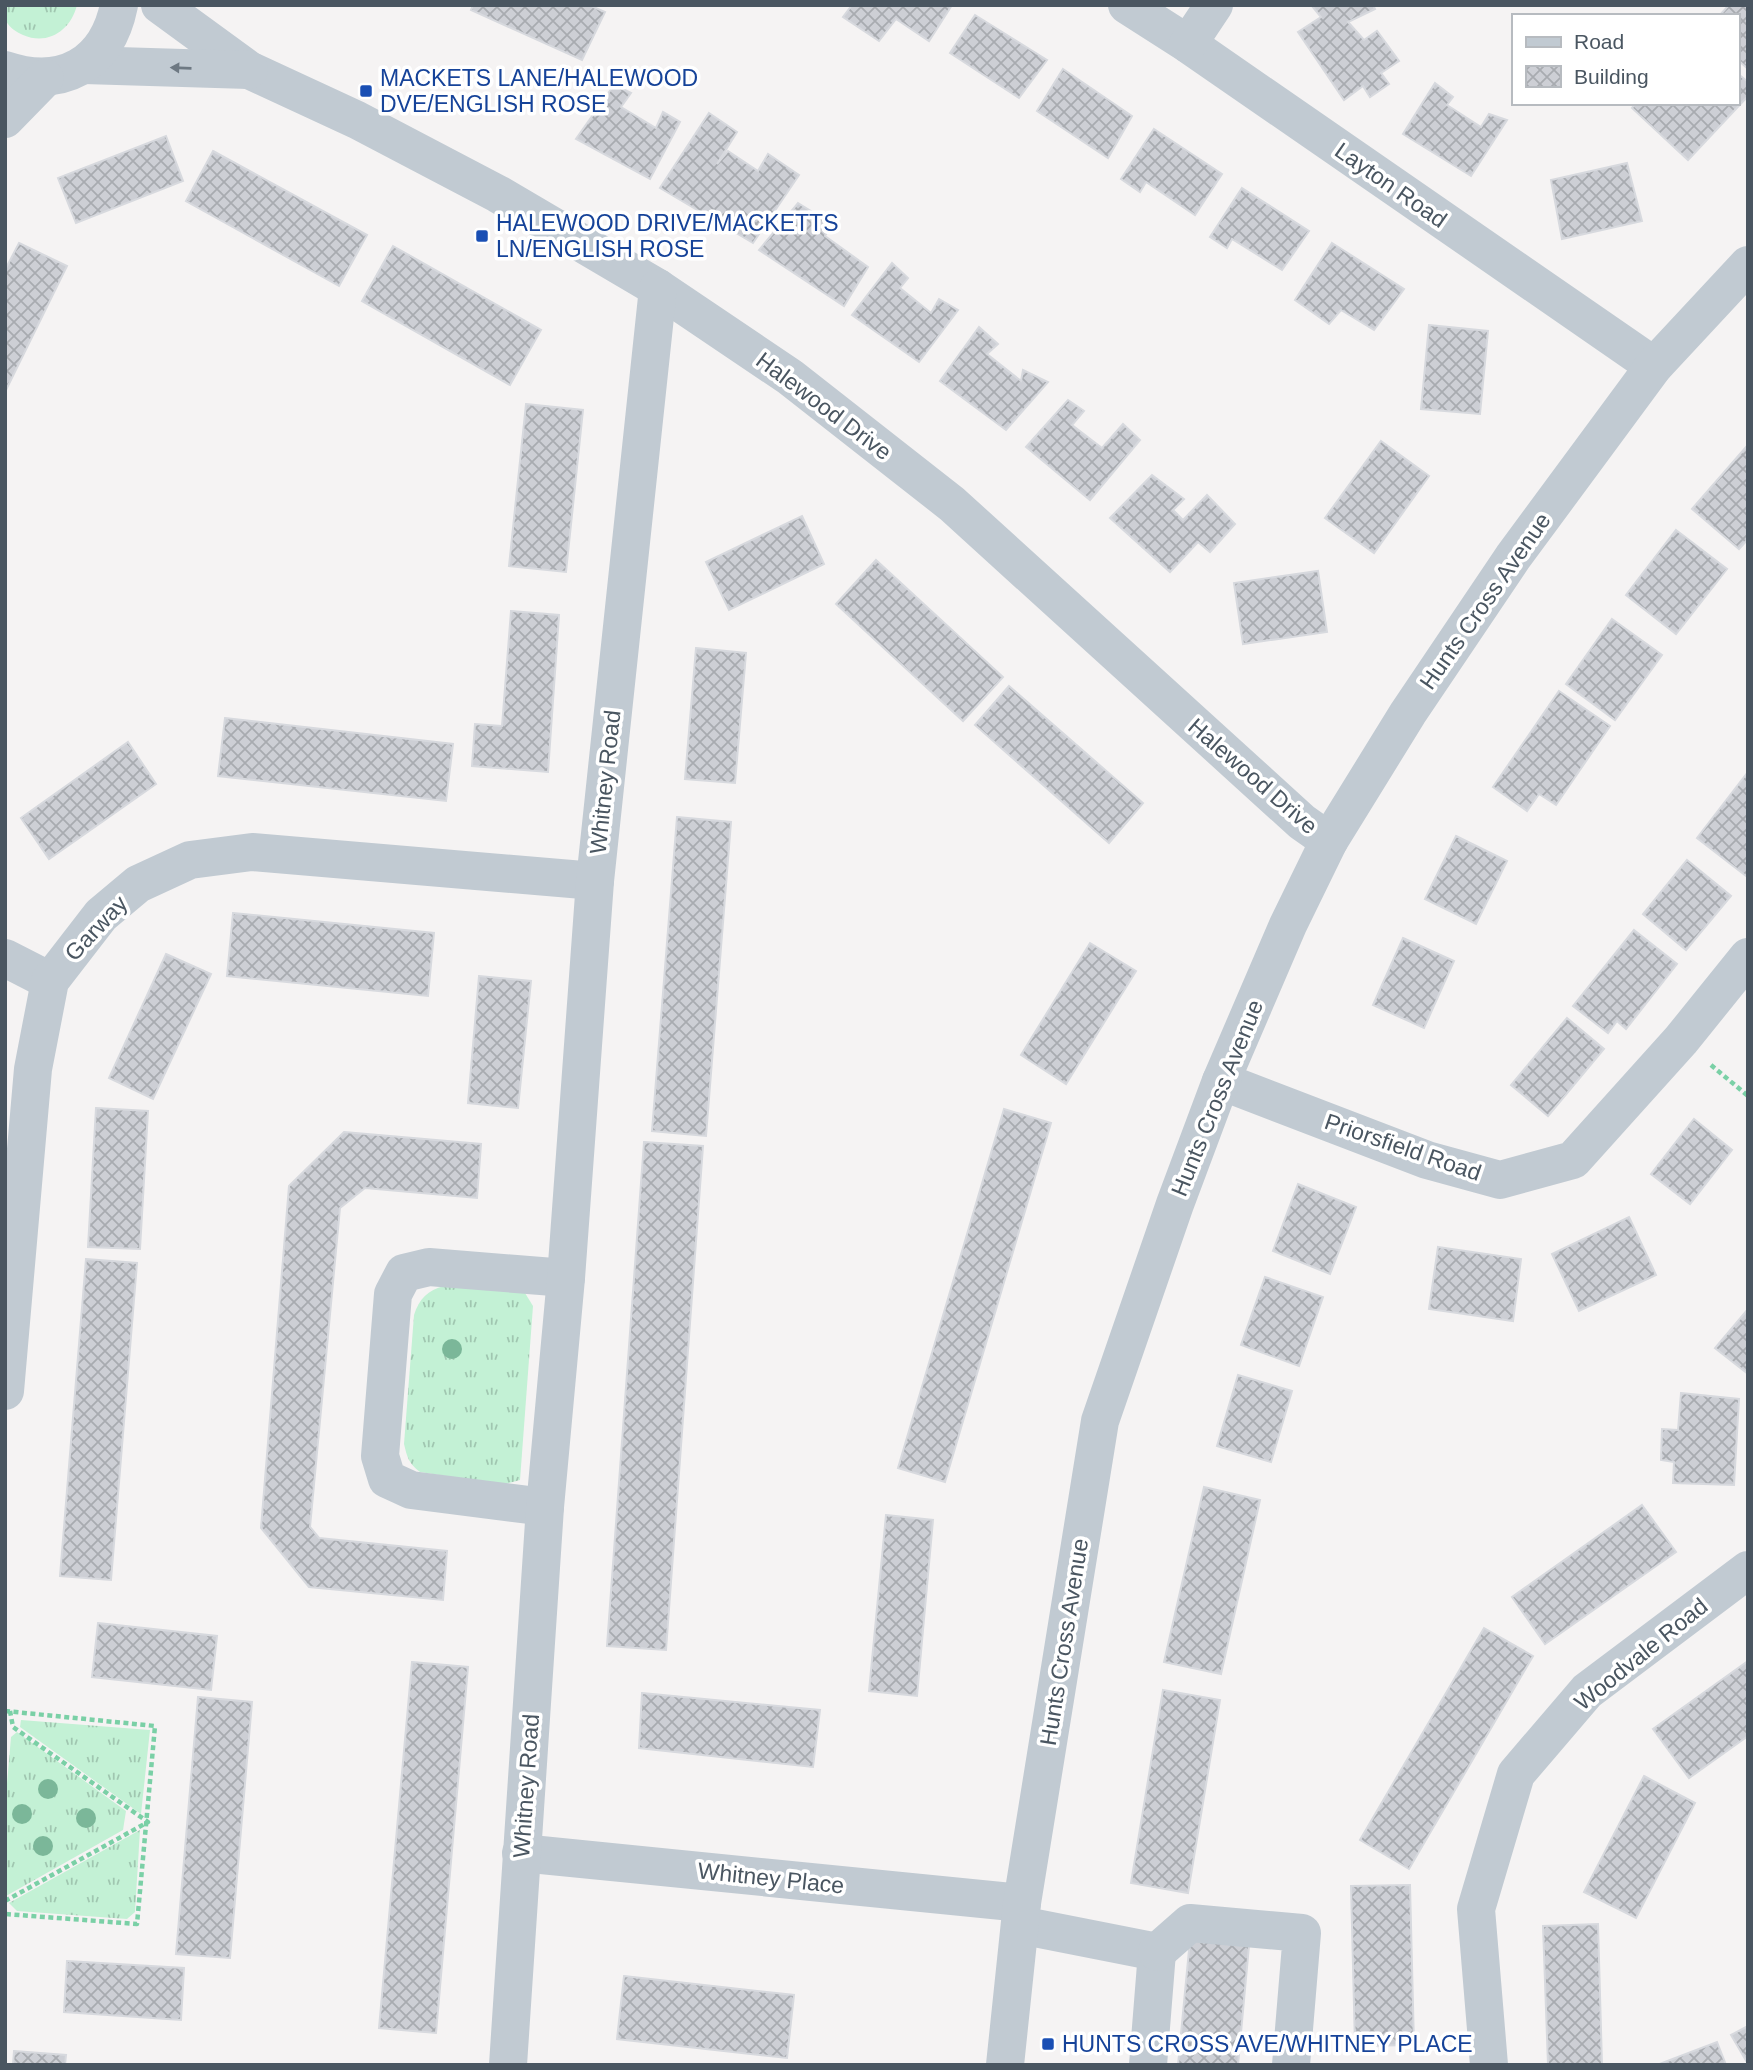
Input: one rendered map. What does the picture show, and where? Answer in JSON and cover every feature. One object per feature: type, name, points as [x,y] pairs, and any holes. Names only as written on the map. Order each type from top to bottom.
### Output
[{"type":"street","points":[[5,70],[23,76],[45,78],[65,74],[84,65],[103,48],[115,25],[119,5]]},
{"type":"street","name":"Halewood Drive","points":[[160,5],[249,70],[357,120],[498,194],[658,288],[790,377],[952,504],[1302,822],[1329,841]]},
{"type":"street","name":"Layton Road","points":[[1127,5],[1188,44],[1654,366]]},
{"type":"street","points":[[1188,44],[1214,5]]},
{"type":"street","name":"Halewood Drive","points":[[84,65],[249,70]]},
{"type":"street","points":[[5,119],[45,78]]},
{"type":"street","name":"Hunts Cross Avenue","points":[[1005,2065],[1021,1914],[1100,1421],[1220,1081],[1288,925],[1329,841],[1408,713],[1513,557],[1654,366],[1748,265]]},
{"type":"street","name":"Whitney Road","points":[[508,2065],[545,1507],[566,1278],[595,881],[658,288]]},
{"type":"street","name":"Garway","points":[[5,1391],[33,1069],[50,981],[101,915],[138,884],[190,860],[253,852],[595,881]]},
{"type":"street","name":"Priorsfield Road","points":[[1220,1081],[1427,1160],[1500,1180],[1573,1160],[1681,1040],[1748,957]]},
{"type":"street","points":[[5,958],[50,981]]},
{"type":"street","points":[[545,1507],[411,1490],[387,1479],[380,1456],[393,1294],[404,1273],[429,1267],[566,1278]]},
{"type":"street","name":"Woodvale Road","points":[[1489,2065],[1476,1909],[1516,1774],[1587,1691],[1748,1570]]},
{"type":"street","name":"Whitney Place","points":[[521,1853],[1021,1914],[1157,1952]]},
{"type":"street","points":[[1148,2065],[1157,1952],[1190,1923],[1302,1933],[1291,2065]]},
{"type":"path","points":[[5,1914],[137,1924],[148,1822],[155,1726],[8,1711],[13,1727],[148,1822]]},
{"type":"path","points":[[5,1900],[148,1822]]},
{"type":"green space","points":[[5,5],[77,5],[70,22],[57,34],[32,38],[11,28],[5,19]]},
{"type":"green space","points":[[444,1286],[525,1293],[533,1306],[520,1480],[502,1485],[420,1472],[407,1456],[404,1444],[414,1315],[425,1296]]},
{"type":"green space","points":[[21,1720],[150,1730],[141,1814],[20,1727]]},
{"type":"green space","points":[[17,1732],[126,1811],[123,1830],[6,1896],[5,1807],[11,1737]]},
{"type":"green space","points":[[140,1830],[135,1912],[127,1919],[17,1911],[9,1903]]},
{"type":"building","points":[[473,5],[589,5],[605,12],[582,60],[471,10]]},
{"type":"building","points":[[852,5],[952,5],[929,41],[896,19],[879,41],[843,17]]},
{"type":"building","points":[[1313,5],[1373,5],[1375,9],[1348,22],[1364,40],[1377,31],[1399,61],[1381,73],[1389,84],[1370,97],[1363,86],[1344,100],[1298,32],[1321,17]]},
{"type":"building","points":[[1729,5],[1748,5],[1748,69],[1739,61],[1739,14],[1721,14]]},
{"type":"building","points":[[975,15],[1047,60],[1019,98],[950,53]]},
{"type":"building","points":[[1063,69],[1132,116],[1108,158],[1037,111]]},
{"type":"building","points":[[1739,75],[1748,82],[1748,96],[1688,160],[1632,108],[1634,105],[1739,105]]},
{"type":"building","points":[[1435,83],[1453,97],[1447,105],[1481,127],[1489,114],[1507,120],[1471,176],[1403,134]]},
{"type":"building","points":[[614,85],[631,93],[621,107],[656,128],[663,112],[680,122],[650,179],[576,139]]},
{"type":"building","points":[[709,113],[737,132],[717,164],[728,151],[758,171],[768,154],[799,175],[753,243],[660,188]]},
{"type":"building","points":[[1154,129],[1222,174],[1195,215],[1146,182],[1140,192],[1121,179]]},
{"type":"building","points":[[166,136],[183,181],[76,223],[58,178]]},
{"type":"building","points":[[213,151],[367,235],[339,286],[186,201]]},
{"type":"building","points":[[1627,163],[1642,221],[1562,239],[1551,180]]},
{"type":"building","points":[[1242,188],[1309,231],[1282,270],[1232,239],[1227,248],[1210,237]]},
{"type":"building","points":[[798,203],[832,224],[825,236],[868,267],[844,306],[759,250]]},
{"type":"building","points":[[19,243],[67,266],[5,392],[5,270]]},
{"type":"building","points":[[1332,243],[1404,289],[1374,330],[1341,310],[1329,324],[1295,300]]},
{"type":"building","points":[[393,246],[541,330],[510,385],[362,301]]},
{"type":"building","points":[[892,263],[908,278],[900,288],[931,313],[939,299],[958,310],[919,362],[852,315]]},
{"type":"building","points":[[1429,325],[1488,331],[1480,414],[1421,409]]},
{"type":"building","points":[[979,327],[998,344],[987,354],[1021,381],[1023,370],[1048,382],[1006,430],[940,381]]},
{"type":"building","points":[[1068,400],[1084,411],[1072,425],[1102,448],[1123,424],[1140,440],[1090,500],[1026,447]]},
{"type":"building","points":[[526,404],[583,410],[566,572],[509,566]]},
{"type":"building","points":[[1381,441],[1429,476],[1374,553],[1325,518]]},
{"type":"building","points":[[1747,446],[1748,539],[1739,549],[1692,509]]},
{"type":"building","points":[[1152,475],[1184,499],[1173,510],[1183,520],[1207,495],[1235,524],[1210,552],[1198,542],[1170,572],[1110,518]]},
{"type":"building","points":[[802,516],[824,564],[729,610],[706,562]]},
{"type":"building","points":[[1676,530],[1727,569],[1676,634],[1626,595]]},
{"type":"building","points":[[876,560],[1003,677],[963,721],[836,604]]},
{"type":"building","points":[[1318,571],[1327,632],[1243,644],[1234,583]]},
{"type":"building","points":[[511,611],[559,615],[548,772],[472,766],[475,724],[502,726]]},
{"type":"building","points":[[1612,619],[1662,655],[1615,720],[1566,684]]},
{"type":"building","points":[[696,648],[746,653],[735,783],[685,779]]},
{"type":"building","points":[[1009,686],[1143,803],[1109,843],[975,725]]},
{"type":"building","points":[[1559,691],[1610,726],[1556,805],[1539,794],[1527,811],[1493,787]]},
{"type":"building","points":[[225,718],[453,744],[446,801],[218,776]]},
{"type":"building","points":[[128,742],[156,784],[49,859],[21,818]]},
{"type":"building","points":[[1748,772],[1748,874],[1746,876],[1697,838]]},
{"type":"building","points":[[677,817],[731,822],[706,1136],[652,1131]]},
{"type":"building","points":[[1456,836],[1507,861],[1476,924],[1425,899]]},
{"type":"building","points":[[1687,860],[1731,896],[1686,950],[1643,914]]},
{"type":"building","points":[[233,913],[434,933],[428,996],[227,976]]},
{"type":"building","points":[[1634,930],[1677,964],[1626,1029],[1617,1021],[1608,1033],[1573,1006]]},
{"type":"building","points":[[1403,938],[1454,961],[1424,1028],[1373,1005]]},
{"type":"building","points":[[1090,943],[1136,971],[1066,1084],[1021,1055]]},
{"type":"building","points":[[166,954],[211,974],[153,1099],[109,1078]]},
{"type":"building","points":[[479,976],[531,981],[518,1108],[468,1103]]},
{"type":"building","points":[[1567,1018],[1604,1049],[1548,1116],[1511,1085]]},
{"type":"building","points":[[96,1108],[148,1111],[140,1249],[88,1247]]},
{"type":"building","points":[[1004,1109],[1051,1123],[945,1482],[898,1468]]},
{"type":"building","points":[[1694,1119],[1732,1150],[1690,1204],[1651,1174]]},
{"type":"building","points":[[344,1132],[481,1144],[477,1198],[365,1188],[340,1208],[310,1527],[319,1538],[447,1551],[443,1600],[309,1587],[261,1528],[289,1186]]},
{"type":"building","points":[[644,1142],[703,1146],[666,1650],[607,1646]]},
{"type":"building","points":[[1298,1184],[1356,1207],[1330,1274],[1273,1251]]},
{"type":"building","points":[[1629,1217],[1656,1275],[1579,1311],[1552,1254]]},
{"type":"building","points":[[1438,1247],[1521,1259],[1513,1321],[1429,1309]]},
{"type":"building","points":[[86,1259],[137,1263],[111,1580],[60,1576]]},
{"type":"building","points":[[1265,1277],[1323,1297],[1299,1366],[1241,1345]]},
{"type":"building","points":[[1748,1309],[1748,1374],[1715,1348]]},
{"type":"building","points":[[1238,1375],[1292,1391],[1271,1462],[1217,1446]]},
{"type":"building","points":[[1681,1393],[1739,1399],[1734,1485],[1673,1483],[1674,1462],[1661,1460],[1662,1429],[1678,1430]]},
{"type":"building","points":[[1204,1487],[1260,1500],[1221,1674],[1164,1662]]},
{"type":"building","points":[[1642,1505],[1676,1552],[1545,1644],[1512,1597]]},
{"type":"building","points":[[886,1515],[933,1520],[917,1696],[869,1691]]},
{"type":"building","points":[[98,1623],[217,1636],[211,1690],[92,1677]]},
{"type":"building","points":[[1484,1628],[1533,1656],[1409,1869],[1360,1840]]},
{"type":"building","points":[[1748,1661],[1748,1736],[1689,1778],[1653,1729]]},
{"type":"building","points":[[412,1662],[468,1667],[436,2033],[379,2028]]},
{"type":"building","points":[[1163,1690],[1220,1700],[1188,1893],[1131,1883]]},
{"type":"building","points":[[642,1693],[820,1710],[813,1767],[639,1748]]},
{"type":"building","points":[[198,1697],[252,1702],[230,1958],[176,1954]]},
{"type":"building","points":[[1644,1776],[1695,1803],[1636,1918],[1584,1892]]},
{"type":"building","points":[[1410,1885],[1414,2045],[1355,2046],[1351,1886]]},
{"type":"building","points":[[1598,1924],[1602,2065],[1548,2065],[1543,1926]]},
{"type":"building","points":[[1191,1929],[1250,1935],[1238,2065],[1178,2065]]},
{"type":"building","points":[[67,1961],[184,1968],[181,2020],[64,2012]]},
{"type":"building","points":[[624,1976],[794,1995],[787,2058],[617,2039]]},
{"type":"building","points":[[1748,2026],[1748,2064],[1731,2035]]},
{"type":"building","points":[[1717,2042],[1726,2065],[1657,2065]]},
{"type":"building","points":[[14,2051],[66,2055],[65,2065],[13,2065]]},
{"type":"place","name":"MACKETS LANE/HALEWOOD DVE/ENGLISH ROSE","points":[[366,91]]},
{"type":"place","name":"HALEWOOD DRIVE/MACKETTS LN/ENGLISH ROSE","points":[[482,236]]},
{"type":"place","name":"HUNTS CROSS AVE/WHITNEY PLACE","points":[[1048,2044]]}]
